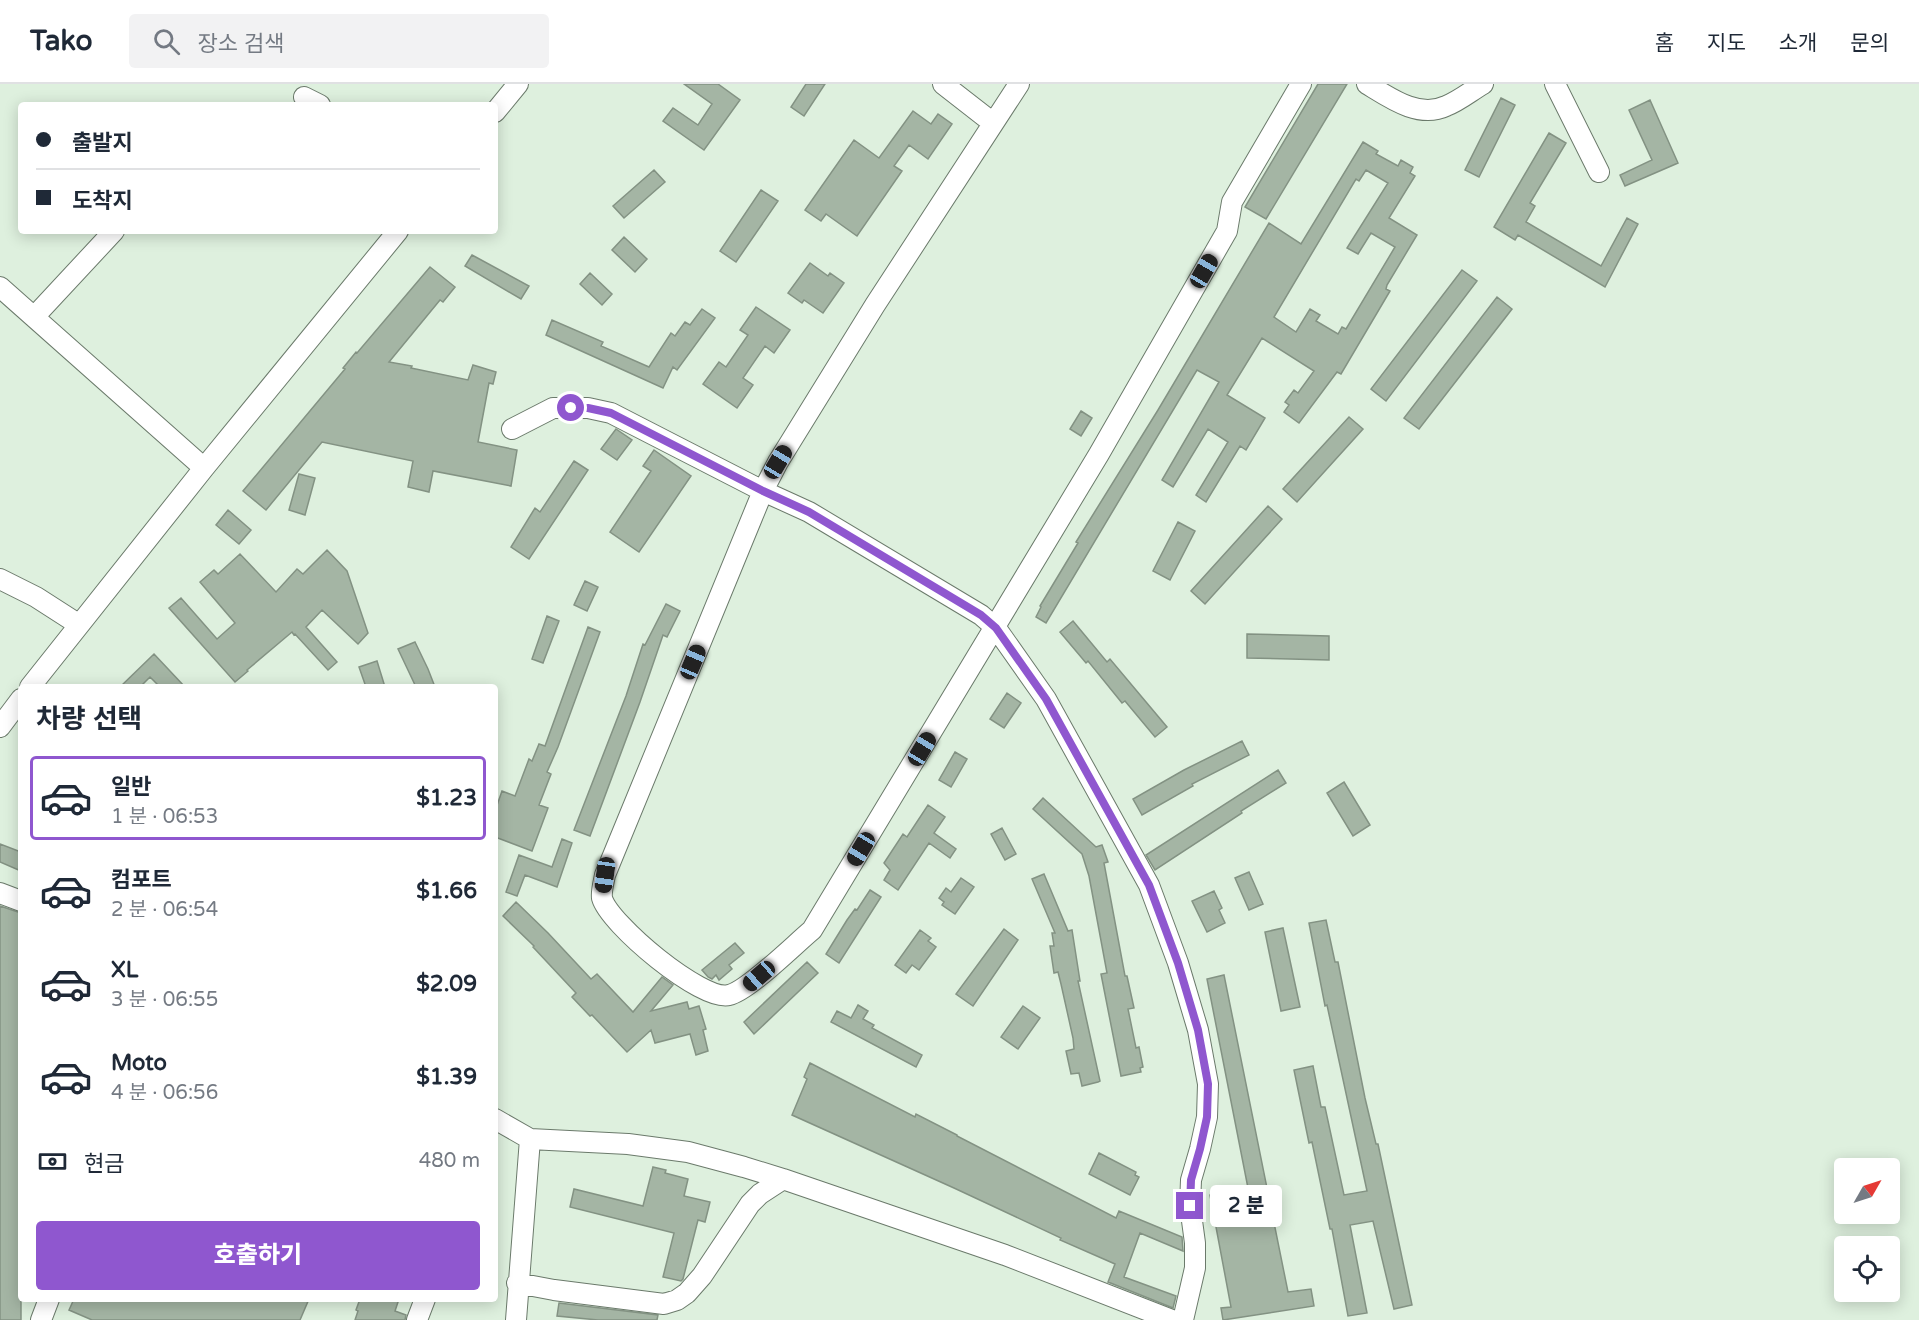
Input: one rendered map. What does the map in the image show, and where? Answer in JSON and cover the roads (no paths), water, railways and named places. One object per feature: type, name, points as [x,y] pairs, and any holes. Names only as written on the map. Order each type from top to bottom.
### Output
[{"type":"street","points":[[498,108],[518,84]]},
{"type":"street","points":[[943,84],[993,123]]},
{"type":"street","points":[[1019,84],[874,305],[778,462],[763,491],[605,875],[602,897],[612,915],[627,932],[689,982],[717,996],[729,996],[744,989],[812,930],[1099,454],[1227,231],[1232,202],[1301,84]]},
{"type":"street","points":[[1367,84],[1402,104],[1419,110],[1434,110],[1446,106],[1483,84]]},
{"type":"street","points":[[1555,84],[1599,172]]},
{"type":"street","points":[[34,317],[111,234]]},
{"type":"street","points":[[32,684],[78,624],[396,234]]},
{"type":"street","points":[[0,287],[204,468]]},
{"type":"street","points":[[512,429],[553,408],[588,408],[611,413],[809,512],[981,615],[996,628],[1046,699],[1149,885],[1178,963],[1198,1030],[1208,1084],[1207,1117],[1191,1180],[1190,1206],[1195,1243],[1195,1268],[1183,1320]]},
{"type":"street","points":[[0,579],[36,597],[78,624]]},
{"type":"street","points":[[0,727],[18,703]]},
{"type":"street","points":[[0,893],[18,900]]},
{"type":"street","points":[[498,1124],[530,1140],[628,1144],[688,1152],[783,1179],[1005,1256],[1172,1320]]},
{"type":"street","points":[[516,1320],[517,1283],[530,1140]]},
{"type":"street","points":[[517,1283],[664,1304],[677,1300],[687,1293],[702,1275],[750,1204],[760,1194],[783,1179]]},
{"type":"street","points":[[41,1320],[48,1302]]},
{"type":"street","points":[[417,1320],[424,1302]]}]
